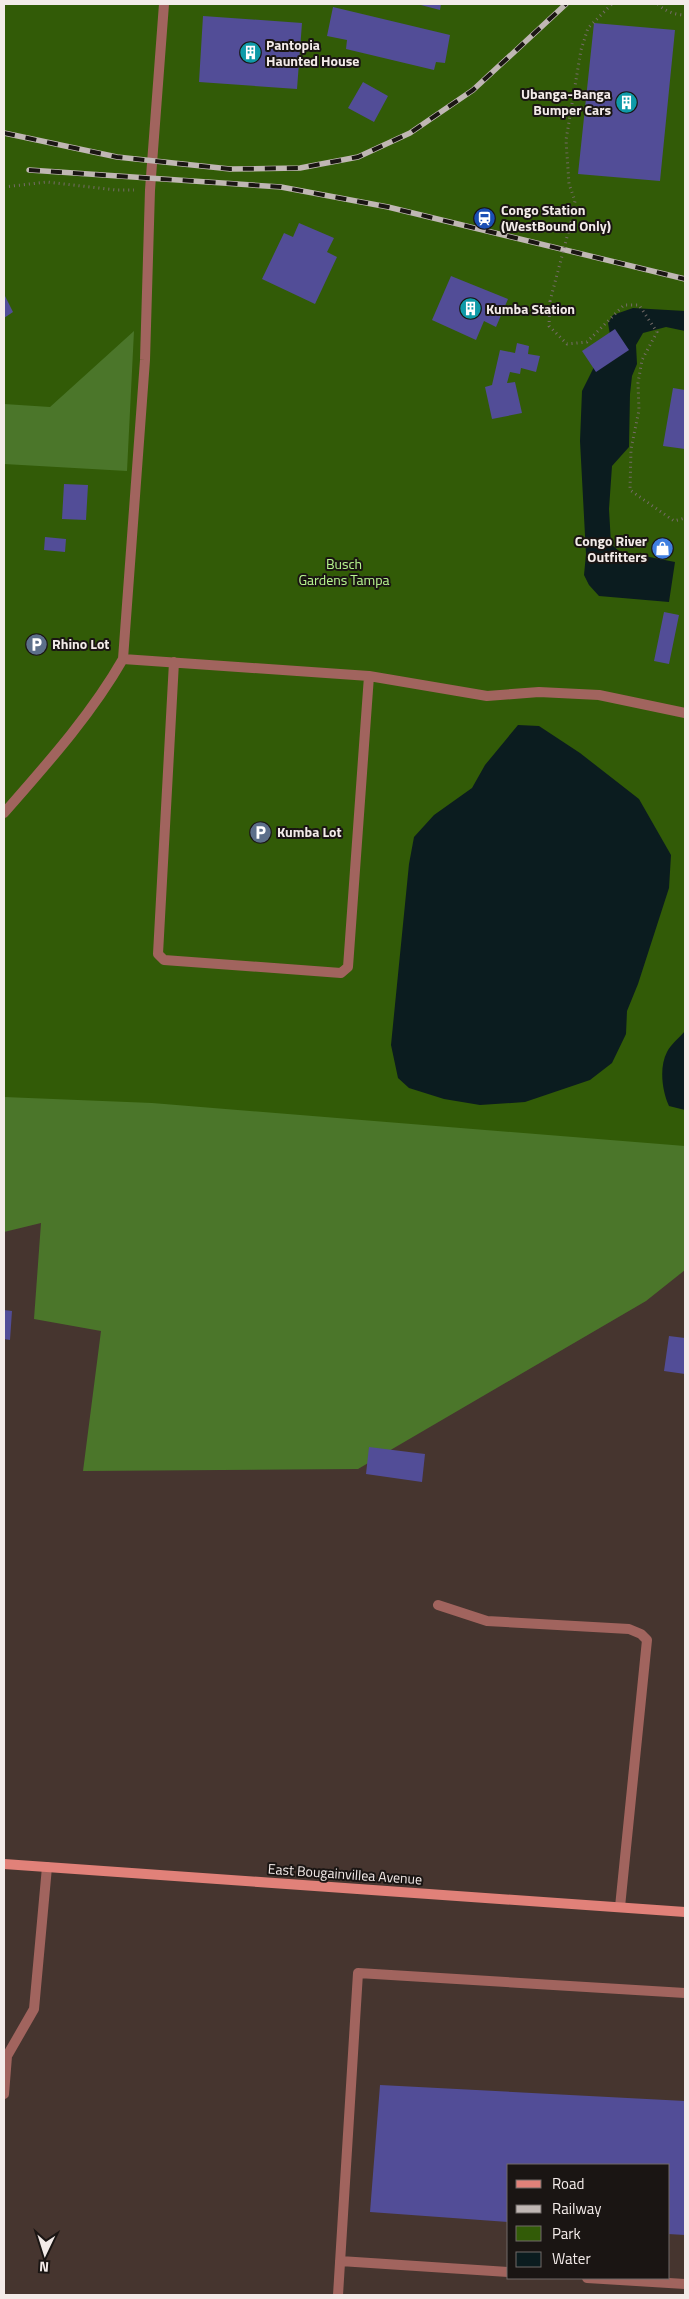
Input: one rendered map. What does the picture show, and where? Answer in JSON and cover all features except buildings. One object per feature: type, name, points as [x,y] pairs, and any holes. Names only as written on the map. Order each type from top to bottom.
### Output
[{"type":"street","points":[[4,813],[105,692],[123,659],[145,360],[150,190],[164,4]]},
{"type":"street","points":[[123,659],[369,676],[487,696],[539,692],[599,695],[685,713]]},
{"type":"street","points":[[174,662],[158,954],[164,960],[342,974],[348,967],[369,676]]},
{"type":"street","points":[[438,1605],[487,1621],[629,1629],[647,1640],[620,1907]]},
{"type":"street","name":"East Bougainvillea Avenue","points":[[4,1864],[685,1912]]},
{"type":"street","points":[[4,2094],[6,2053],[34,2009],[47,1867]]},
{"type":"street","points":[[338,2295],[358,1973],[685,1993]]},
{"type":"street","points":[[340,2261],[507,2272]]},
{"type":"street","points":[[603,2279],[685,2284]]},
{"type":"path","points":[[612,4],[594,18],[588,28],[581,50],[566,140],[569,184],[575,202],[550,302],[549,326],[567,344],[587,342],[624,305],[639,305],[657,332],[642,360],[638,383],[639,410],[631,449],[630,490],[674,521],[685,518]]},
{"type":"path","points":[[658,4],[661,8],[685,16]]},
{"type":"path","points":[[4,187],[47,182],[116,190],[150,190]]},
{"type":"shaded area","points":[[4,1141],[685,1186],[685,2295],[4,2295]]},
{"type":"green space","name":"Busch Gardens Tampa","points":[[4,4],[685,4],[685,1186],[4,1141]]},
{"type":"green space","points":[[134,331],[127,471],[4,464],[4,404],[50,407]]},
{"type":"green space","points":[[4,1097],[152,1103],[685,1146],[685,1270],[646,1301],[358,1469],[83,1471],[101,1331],[34,1319],[41,1223],[4,1232]]},
{"type":"water","points":[[633,308],[685,311],[685,331],[666,327],[643,333],[636,345],[637,364],[632,376],[630,394],[629,447],[612,466],[609,509],[611,544],[619,551],[675,562],[669,602],[599,596],[589,585],[584,575],[586,554],[580,441],[582,391],[610,335],[608,323],[613,315]]},
{"type":"water","points":[[518,725],[539,726],[580,753],[639,799],[671,855],[669,888],[638,984],[627,1011],[626,1034],[612,1063],[590,1080],[525,1102],[480,1105],[444,1099],[409,1088],[398,1078],[391,1045],[409,864],[414,837],[434,815],[472,788],[485,765]]},
{"type":"water","points":[[685,1031],[685,1110],[669,1106],[663,1086],[662,1072],[667,1052]]},
{"type":"railway","points":[[4,133],[117,157],[230,169],[300,168],[358,157],[410,133],[473,90],[566,4]]},
{"type":"railway","points":[[29,170],[281,187],[388,207],[685,279]]},
{"type":"place","name":"Pantopia Haunted House","points":[[250,53]]},
{"type":"place","name":"Ubanga-Banga Bumper Cars","points":[[627,102]]},
{"type":"place","name":"Congo Station (WestBound Only)","points":[[485,218]]},
{"type":"place","name":"Kumba Station","points":[[470,309]]},
{"type":"place","name":"Congo River Outfitters","points":[[663,549]]},
{"type":"place","name":"Rhino Lot","points":[[36,644]]},
{"type":"place","name":"Kumba Lot","points":[[261,832]]}]
